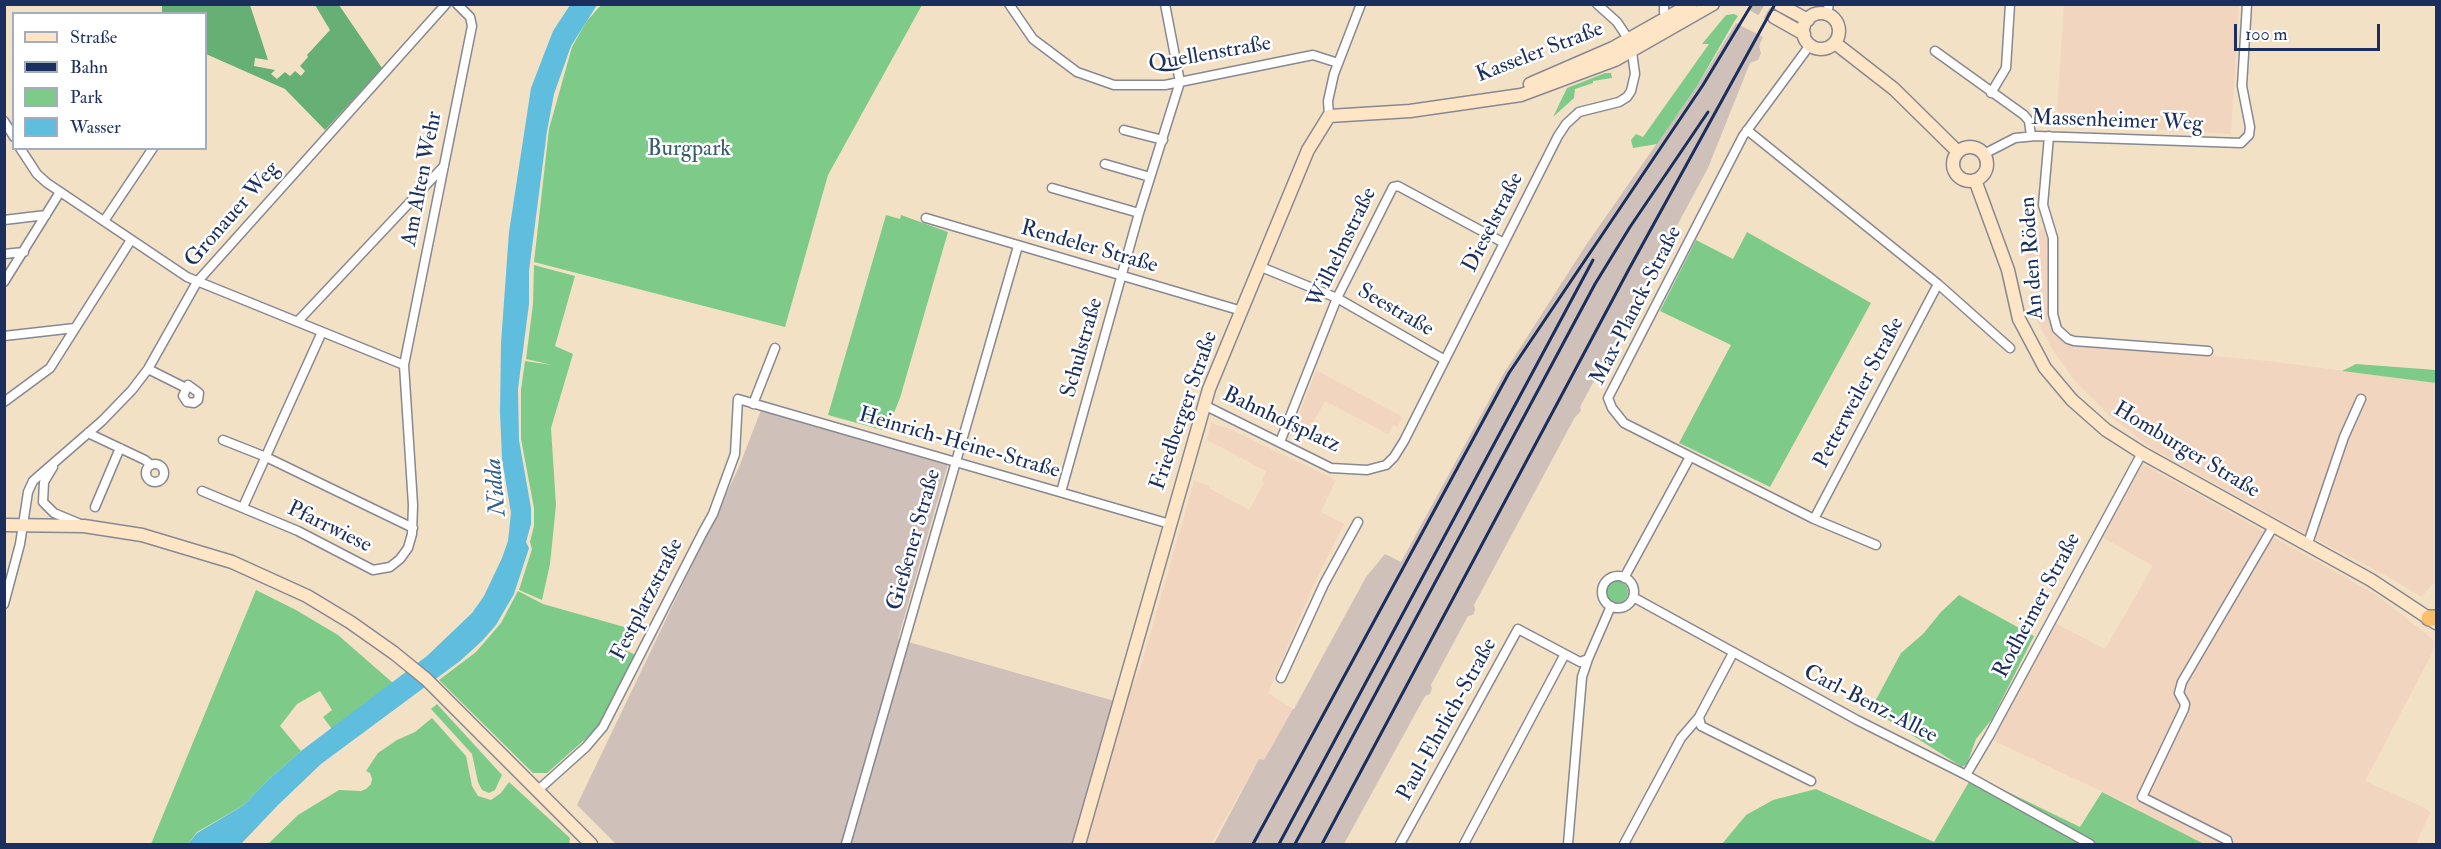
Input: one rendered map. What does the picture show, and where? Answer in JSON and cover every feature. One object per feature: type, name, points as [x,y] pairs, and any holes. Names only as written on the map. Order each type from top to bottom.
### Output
[{"type":"main road","name":"Kasseler Straße","points":[[1630,46],[1691,4]]},
{"type":"main road","name":"Kasseler Straße","points":[[1329,116],[1380,114],[1466,104],[1504,98],[1543,88],[1713,4]]},
{"type":"main road","points":[[1828,9],[1838,23],[1839,36],[1835,43],[1820,49],[1777,11],[1808,20],[1828,9]]},
{"type":"main road","points":[[1807,39],[1808,20]]},
{"type":"main road","points":[[1835,43],[1894,89],[1958,152]]},
{"type":"main road","name":"Friedberger Straße","points":[[1079,844],[1204,405],[1308,150],[1329,116]]},
{"type":"main road","points":[[1971,147],[1984,154],[1986,169],[1975,180],[1965,180],[1957,175],[1953,160],[1958,152],[1971,147]]},
{"type":"main road","name":"Homburger Straße","points":[[1975,180],[2008,270],[2019,319],[2044,368],[2072,400],[2092,418],[2142,453],[2371,580],[2434,620]]},
{"type":"main road","points":[[4,525],[84,526],[165,541],[261,574],[330,609],[394,653],[451,702],[589,843]]},
{"type":"street","name":"Gronauer Weg","points":[[4,604],[24,524],[28,492],[33,481],[88,434],[132,390],[148,369],[197,282],[446,4]]},
{"type":"street","name":"Am Alten Wehr","points":[[404,366],[472,26],[470,17],[457,4]]},
{"type":"street","name":"Quellenstraße","points":[[1009,4],[1033,39],[1084,75],[1106,83],[1153,86],[1313,55],[1338,63]]},
{"type":"street","name":"Schulstraße","points":[[1061,492],[1139,213],[1180,82],[1165,4]]},
{"type":"street","name":"Friedberger Straße","points":[[1329,116],[1328,100],[1338,63],[1362,4]]},
{"type":"street","points":[[1598,4],[1617,22],[1630,46]]},
{"type":"street","points":[[1664,4],[1664,12],[1668,19]]},
{"type":"street","points":[[1991,93],[2006,68],[2010,4]]},
{"type":"street","name":"Massenheimer Weg","points":[[1984,154],[2015,138],[2031,136],[2241,143],[2249,135],[2250,121],[2242,86],[2247,4]]},
{"type":"street","name":"Max-Planck-Straße","points":[[1807,39],[1799,57],[1747,130],[1608,398],[1612,408],[1624,423],[1814,519],[1876,545]]},
{"type":"street","name":"Dieselstraße","points":[[1403,443],[1558,136],[1566,124],[1579,112],[1622,101],[1631,91],[1635,74],[1630,46]]},
{"type":"street","points":[[1935,51],[2024,115],[2029,121],[2031,136]]},
{"type":"street","points":[[1124,130],[1163,140]]},
{"type":"street","points":[[1747,130],[1938,284],[2010,348]]},
{"type":"street","name":"An den Röden","points":[[2049,136],[2043,205],[2053,238],[2053,314],[2056,329],[2074,341],[2208,351]]},
{"type":"street","points":[[21,150],[42,179],[197,282],[298,321],[404,366]]},
{"type":"street","points":[[104,221],[152,150]]},
{"type":"street","points":[[1105,164],[1150,177]]},
{"type":"street","points":[[298,321],[445,165]]},
{"type":"street","name":"Wilhelmstraße","points":[[1280,442],[1337,298],[1395,186],[1504,243]]},
{"type":"street","points":[[1052,188],[1139,213]]},
{"type":"street","points":[[4,282],[60,192]]},
{"type":"street","points":[[4,220],[46,215]]},
{"type":"street","name":"Rendeler Straße","points":[[926,218],[1242,311]]},
{"type":"street","points":[[4,402],[50,368],[131,240]]},
{"type":"street","name":"Gießener Straße","points":[[846,844],[1018,246]]},
{"type":"street","points":[[4,254],[24,252]]},
{"type":"street","name":"Seestraße","points":[[1261,267],[1337,298],[1445,360]]},
{"type":"street","name":"Petterweiler Straße","points":[[1814,519],[1938,284]]},
{"type":"street","points":[[4,336],[75,328]]},
{"type":"street","points":[[243,507],[322,332]]},
{"type":"street","points":[[753,404],[765,380],[775,348]]},
{"type":"street","name":"Pfarrwiese","points":[[202,491],[243,507],[378,570],[390,567],[404,555],[411,540],[413,528],[404,366]]},
{"type":"street","points":[[148,369],[186,388]]},
{"type":"street","name":"Heinrich-Heine-Straße","points":[[738,399],[1170,524]]},
{"type":"street","name":"Festplatzstraße","points":[[537,791],[586,747],[603,727],[713,514],[735,454],[738,399]]},
{"type":"street","points":[[2307,546],[2344,436],[2361,399]]},
{"type":"street","name":"Bahnhofsplatz","points":[[1204,405],[1331,468],[1367,470],[1386,465],[1403,443]]},
{"type":"street","points":[[88,434],[145,460],[151,465]]},
{"type":"street","name":"Pfarrwiese","points":[[223,440],[266,457],[413,528]]},
{"type":"street","points":[[95,507],[120,448]]},
{"type":"street","name":"Rodheimer Straße","points":[[1966,775],[1995,726],[2142,453]]},
{"type":"street","points":[[1624,578],[1689,457]]},
{"type":"street","name":"Gronauer Weg","points":[[59,458],[44,482],[43,502],[54,513],[84,526]]},
{"type":"street","points":[[1281,678],[1324,584],[1358,522]]},
{"type":"street","points":[[2228,844],[2228,840],[2142,797],[2184,709],[2185,704],[2179,693],[2182,682],[2273,527]]},
{"type":"street","points":[[1614,577],[1624,578],[1633,587],[1633,597],[1624,606],[1611,606],[1603,597],[1604,584],[1614,577]]},
{"type":"street","name":"Carl-Benz-Allee","points":[[1633,597],[2090,844]]},
{"type":"street","points":[[1568,844],[1582,677],[1611,606]]},
{"type":"street","name":"Paul-Ehrlich-Straße","points":[[1400,844],[1518,629],[1580,662],[1588,659]]},
{"type":"street","points":[[1624,844],[1681,738],[1700,721],[1733,653]]},
{"type":"street","points":[[1464,844],[1565,654]]},
{"type":"street","points":[[1700,721],[1811,781]]},
{"type":"shaded area","points":[[2064,5],[2239,5],[2231,134],[2079,125],[2056,126]]},
{"type":"shaded area","points":[[1736,23],[1763,37],[1759,46],[1761,53],[1758,60],[1750,63],[1708,168],[1629,315],[1631,319],[1628,324],[1624,325],[1580,407],[1581,411],[1575,417],[1474,605],[1473,615],[1468,616],[1431,685],[1430,694],[1425,696],[1344,844],[1214,844],[1259,759],[1264,760],[1294,709],[1366,577],[1385,554],[1401,562],[1504,373],[1586,245],[1697,86]]},
{"type":"shaded area","points":[[2041,229],[2048,230],[2050,238],[2051,319],[2071,343],[2269,361],[2436,383],[2436,583],[2421,597],[2150,447],[2110,416],[2074,380],[2052,349],[2038,322],[2025,260],[2030,242]]},
{"type":"shaded area","points":[[1316,370],[1403,417],[1397,427],[1393,425],[1388,434],[1325,401],[1308,432],[1293,431]]},
{"type":"shaded area","points":[[761,410],[948,464],[898,639],[1125,704],[1085,844],[616,844],[577,805],[739,467]]},
{"type":"shaded area","points":[[1211,423],[1232,430],[1336,480],[1321,512],[1344,524],[1314,584],[1268,693],[1293,709],[1264,761],[1259,759],[1211,844],[1085,844],[1126,698],[1140,669],[1194,481],[1210,486],[1209,488],[1249,510],[1264,483],[1262,481],[1266,471],[1207,440]]},
{"type":"shaded area","points":[[2143,464],[2377,595],[2436,642],[2436,646],[2365,781],[2425,808],[2430,813],[2416,844],[2204,844],[2140,812],[2133,806],[1992,740],[2055,623],[2105,649],[2153,566],[2102,537]]},
{"type":"green space","points":[[162,5],[250,5],[268,60],[255,58],[254,66],[275,70],[271,74],[277,79],[285,72],[290,76],[295,71],[301,76],[305,71],[300,66],[330,30],[315,5],[339,5],[382,68],[325,130],[285,89],[207,54],[207,12],[162,12]]},
{"type":"green space","name":"Burgpark","points":[[601,5],[922,5],[828,175],[785,327],[534,262],[549,129],[572,47],[586,22]]},
{"type":"green space","points":[[1726,15],[1738,16],[1697,86],[1657,144],[1633,148],[1631,140],[1636,134],[1643,137],[1709,44],[1702,44]]},
{"type":"green space","points":[[1605,73],[1611,73],[1612,78],[1593,81],[1593,83],[1575,89],[1574,98],[1553,117],[1567,88]]},
{"type":"green space","points":[[886,215],[900,219],[901,215],[948,232],[900,398],[891,420],[882,430],[828,415]]},
{"type":"green space","points":[[1747,232],[1871,303],[1770,487],[1679,443],[1731,345],[1660,311],[1696,240],[1733,259]]},
{"type":"green space","points":[[534,265],[575,276],[555,346],[573,354],[551,428],[556,505],[550,564],[542,600],[519,590],[532,549],[530,542],[534,526],[534,508],[521,439],[521,390],[525,361],[552,365],[526,359],[533,304]]},
{"type":"green space","points":[[2356,364],[2436,370],[2436,383],[2342,371]]},
{"type":"green space","points":[[1617,581],[1625,584],[1628,592],[1625,600],[1617,603],[1609,600],[1606,592],[1609,584]]},
{"type":"green space","points":[[256,590],[338,635],[393,683],[332,729],[323,717],[332,710],[320,691],[297,704],[280,726],[301,751],[244,805],[197,832],[188,844],[151,844]]},
{"type":"green space","points":[[518,591],[543,604],[635,630],[625,650],[636,655],[599,727],[547,773],[533,773],[439,680],[476,652],[501,623]]},
{"type":"green space","points":[[1959,595],[2034,636],[1992,719],[1976,739],[1967,764],[1962,767],[1871,709],[1901,653],[1923,634]]},
{"type":"green space","points":[[437,704],[502,775],[495,790],[489,793],[482,790],[472,754],[431,709]]},
{"type":"green space","points":[[432,718],[466,756],[472,786],[478,796],[491,800],[501,793],[509,782],[570,838],[569,844],[268,844],[298,815],[339,790],[361,791],[366,789],[372,779],[370,773],[366,771],[378,753],[397,740],[415,732]]},
{"type":"green space","points":[[1973,775],[2080,827],[2102,792],[2204,844],[1722,844],[1746,815],[1773,800],[1816,789],[1934,842]]},
{"type":"water","points":[[570,5],[597,5],[571,46],[554,94],[547,131],[529,271],[529,304],[518,389],[519,440],[531,508],[531,524],[526,542],[529,548],[514,594],[496,625],[482,641],[460,661],[321,764],[241,844],[188,844],[197,833],[244,805],[301,751],[427,656],[472,613],[484,596],[502,558],[508,541],[511,513],[502,459],[500,412],[501,343],[509,232],[531,88],[553,31]]},
{"type":"tunnel","points":[[1751,4],[1774,17]]},
{"type":"railway","points":[[1253,844],[1509,373],[1703,85],[1752,4]]},
{"type":"railway","points":[[1322,844],[1629,269],[1775,4]]},
{"type":"railway","points":[[1295,844],[1595,284],[1630,227],[1708,112]]},
{"type":"railway","points":[[1279,844],[1593,260]]},
{"type":"water label","name":"Nidda","points":[[497,487]]}]
